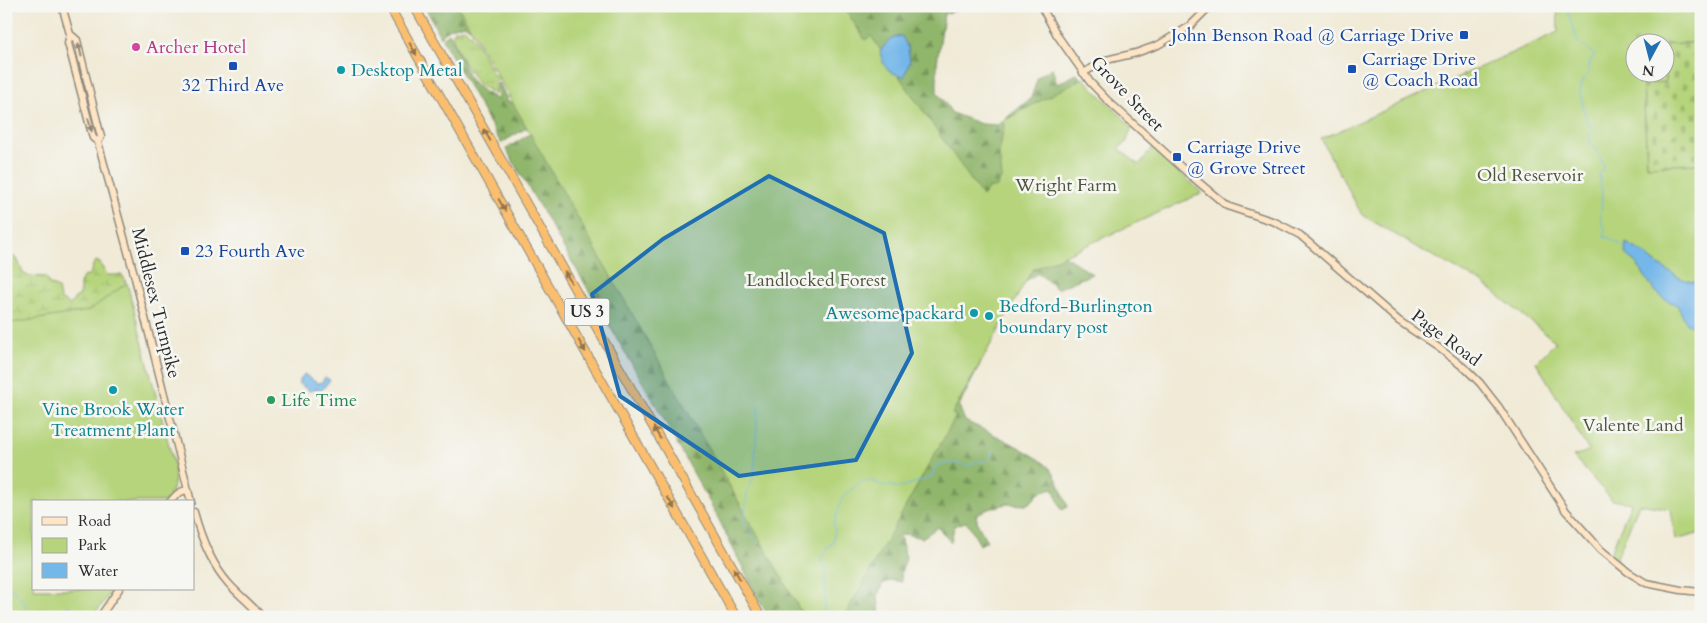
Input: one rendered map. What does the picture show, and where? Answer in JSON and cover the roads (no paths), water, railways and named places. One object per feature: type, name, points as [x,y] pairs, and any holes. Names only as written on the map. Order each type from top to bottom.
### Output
[{"type":"highway","name":"US 3","points":[[389,6],[736,617]]},
{"type":"highway","name":"US 3","points":[[414,6],[761,617]]},
{"type":"main road","name":"Middlesex Turnpike","points":[[62,6],[70,34],[68,43],[77,78],[93,138],[98,142]]},
{"type":"main road","name":"Grove Street","points":[[1042,6],[1057,35],[1083,73],[1107,100],[1207,190]]},
{"type":"main road","points":[[1083,73],[1106,60],[1142,52],[1158,45],[1190,26],[1210,6]]},
{"type":"main road","name":"Middlesex Turnpike","points":[[70,34],[77,40],[100,137],[98,142],[190,500]]},
{"type":"main road","points":[[77,78],[86,76]]},
{"type":"main road","name":"Page Road","points":[[1207,190],[1230,207],[1275,222],[1300,235],[1399,322],[1440,348],[1467,370],[1498,406],[1566,511],[1601,550],[1628,572],[1641,581],[1654,585],[1701,592]]},
{"type":"main road","points":[[172,500],[181,491],[188,490]]},
{"type":"main road","points":[[195,515],[201,536],[218,570],[228,583],[262,617]]},
{"type":"main road","points":[[100,617],[118,590]]},
{"type":"main road","points":[[249,617],[255,609]]},
{"type":"main road","points":[[255,609],[268,617]]},
{"type":"water","points":[[902,36],[908,48],[910,61],[904,77],[894,73],[885,66],[880,52],[889,41]]},
{"type":"water","points":[[1626,243],[1680,278],[1692,282],[1701,282],[1701,330],[1687,324],[1677,305],[1664,299],[1654,290],[1636,263],[1625,254]]},
{"type":"water","points":[[304,374],[317,383],[322,382],[325,377],[330,380],[322,390],[310,391],[298,383]]},
{"type":"waterway","points":[[1568,6],[1567,10],[1578,42],[1595,55],[1590,61],[1580,92],[1587,124],[1592,126],[1594,131],[1589,135],[1591,145],[1596,147],[1604,168],[1599,174],[1602,192],[1601,221],[1605,229],[1604,236],[1625,248]]},
{"type":"waterway","points":[[757,542],[744,525],[747,493],[754,476],[758,405]]},
{"type":"waterway","points":[[823,617],[825,570],[822,561],[823,555],[830,545],[833,544],[835,528],[833,526],[843,496],[862,481],[872,481],[883,486],[887,485],[898,488],[932,477],[936,466],[952,463],[967,466],[975,462],[988,461],[992,451]]},
{"type":"waterway","points":[[6,585],[14,590],[27,606],[23,613],[24,617]]},
{"type":"waterway","points":[[55,617],[61,609],[69,606],[88,615]]},
{"type":"place","name":"John Benson Road @ Carriage Drive","points":[[1464,35]]},
{"type":"place","name":"Archer Hotel","points":[[136,47]]},
{"type":"place","name":"32 Third Ave","points":[[233,66]]},
{"type":"place","name":"Carriage Drive @ Coach Road","points":[[1352,69]]},
{"type":"place","name":"Desktop Metal","points":[[341,70]]},
{"type":"place","name":"Carriage Drive @ Grove Street","points":[[1177,157]]},
{"type":"place","name":"23 Fourth Ave","points":[[185,251]]},
{"type":"place","name":"Awesome packard","points":[[974,313]]},
{"type":"place","name":"Bedford-Burlington boundary post","points":[[989,316]]},
{"type":"place","name":"Vine Brook Water Treatment Plant","points":[[113,390]]},
{"type":"place","name":"Life Time","points":[[271,400]]},
{"type":"park label","name":"Old Reservoir","points":[[1530,175]]},
{"type":"park label","name":"Wright Farm","points":[[1066,185]]},
{"type":"park label","name":"Landlocked Forest","points":[[816,280]]},
{"type":"park label","name":"Valente Land","points":[[1633,425]]}]
